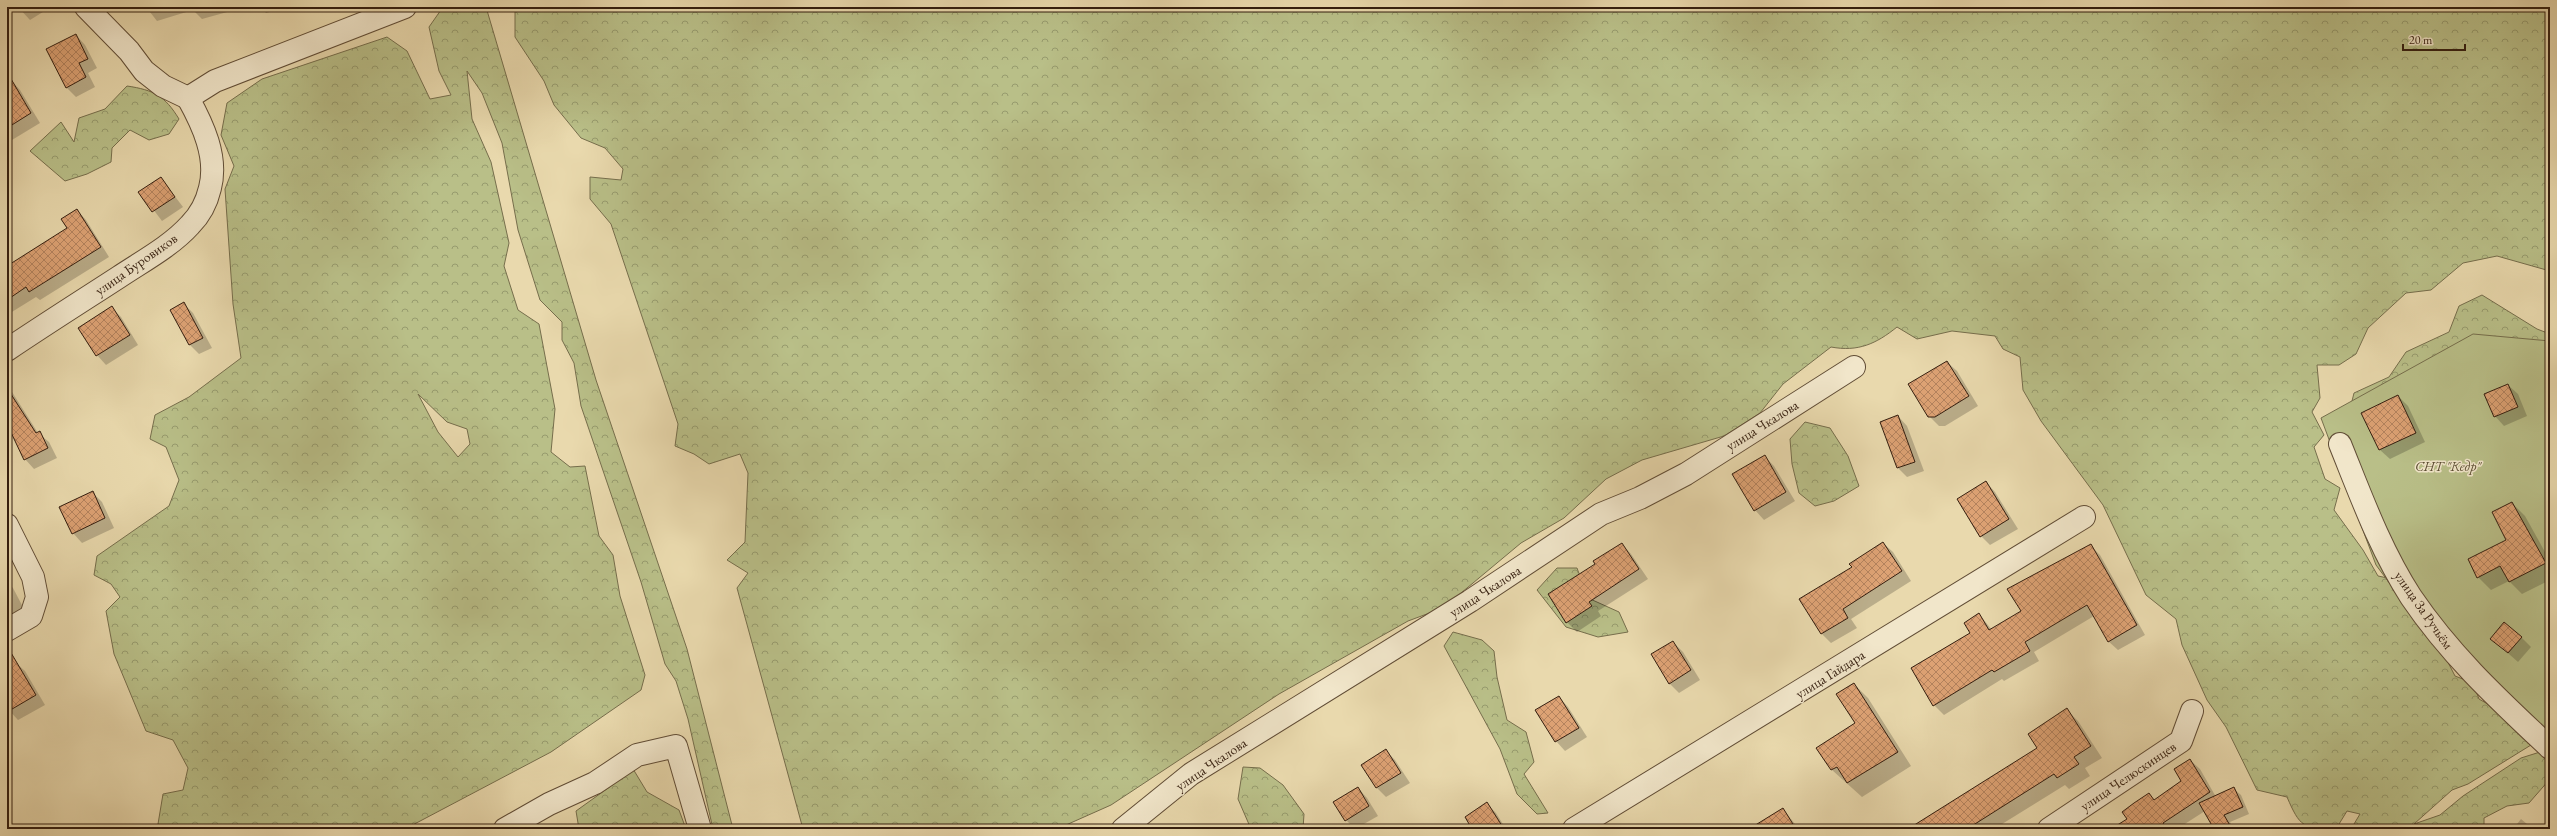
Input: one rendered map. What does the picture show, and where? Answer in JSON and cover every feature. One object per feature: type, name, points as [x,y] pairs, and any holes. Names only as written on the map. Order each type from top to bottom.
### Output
[{"type":"street","points":[[86,7],[129,51],[144,71],[163,86],[188,98],[215,81],[405,7]]},
{"type":"street","name":"улица Буровиков","points":[[7,350],[159,251],[190,225],[204,206],[211,187],[212,164],[208,143],[200,120],[188,98]]},
{"type":"street","name":"улица Чкалова","points":[[1123,829],[1191,774],[1470,601],[1600,514],[1640,498],[1686,474],[1854,367]]},
{"type":"street","name":"улица За Ручьём","points":[[2340,444],[2382,546],[2412,597],[2468,670],[2550,748]]},
{"type":"street","name":"улица Гайдара","points":[[1574,829],[2084,517]]},
{"type":"street","points":[[7,525],[33,577],[38,597],[31,616],[7,630]]},
{"type":"street","name":"улица Челюскинцев","points":[[2049,829],[2181,741],[2192,711]]},
{"type":"street","points":[[505,829],[549,804],[595,783],[637,755],[676,746],[700,829]]},
{"type":"green space","points":[[443,7],[486,7],[596,380],[687,649],[733,829],[713,829],[688,719],[676,681],[665,664],[641,582],[581,406],[574,363],[562,340],[562,322],[540,300],[518,230],[502,143],[482,93],[467,71],[472,119],[491,162],[509,243],[504,266],[518,310],[539,324],[555,409],[551,452],[570,467],[585,466],[599,536],[613,555],[620,596],[645,675],[641,690],[551,752],[405,829],[197,829],[193,826],[180,829],[158,824],[163,794],[183,790],[188,768],[173,740],[146,731],[114,654],[106,611],[120,597],[111,584],[94,575],[97,556],[169,506],[179,480],[166,447],[150,439],[155,415],[189,397],[241,358],[233,304],[225,189],[234,166],[221,135],[227,103],[262,79],[387,37],[407,51],[430,99],[451,95],[439,71],[429,27]],"holes":[[[418,394],[447,422],[467,429],[470,444],[458,457],[438,432]]]},
{"type":"green space","points":[[515,7],[2550,7],[2550,271],[2497,256],[2463,263],[2431,290],[2406,293],[2368,328],[2356,354],[2339,365],[2317,365],[2320,398],[2312,412],[2324,435],[2314,447],[2325,479],[2340,488],[2334,510],[2363,550],[2378,576],[2407,582],[2455,676],[2473,683],[2479,699],[2505,714],[2531,745],[2468,784],[2452,790],[2414,824],[2440,815],[2463,796],[2521,758],[2540,752],[2549,755],[2550,779],[2529,803],[2507,806],[2484,818],[2484,829],[2351,829],[2360,814],[2347,811],[2336,829],[2309,827],[2304,824],[2296,815],[2287,797],[2257,790],[2226,727],[2207,700],[2182,645],[2176,619],[2146,595],[2103,505],[2041,421],[2023,390],[2020,357],[2003,349],[1995,336],[1952,331],[1917,339],[1897,327],[1882,338],[1866,345],[1850,348],[1831,347],[1783,384],[1760,413],[1724,436],[1642,460],[1606,479],[1564,518],[1521,543],[1443,608],[1408,621],[1279,694],[1111,805],[1057,829],[803,829],[737,588],[748,573],[727,560],[745,542],[748,473],[740,454],[709,464],[694,454],[675,446],[678,424],[611,224],[590,199],[590,177],[621,180],[623,169],[605,148],[581,138],[554,105],[544,81],[515,37]]},
{"type":"green space","points":[[127,86],[152,92],[158,95],[169,105],[179,119],[169,134],[149,140],[130,130],[112,148],[111,162],[87,174],[65,181],[30,151],[61,122],[74,142],[79,118],[105,109]]},
{"type":"green space","points":[[2482,295],[2537,329],[2550,334],[2550,360],[2350,409],[2354,393],[2389,377],[2406,352],[2449,332],[2459,306]]},
{"type":"green space","name":"СНТ \"Кедр\"","points":[[2473,334],[2550,341],[2550,757],[2451,666],[2376,565],[2321,418]]},
{"type":"green space","points":[[1805,422],[1830,428],[1848,456],[1859,486],[1834,501],[1815,506],[1799,493],[1792,464],[1790,439]]},
{"type":"green space","points":[[1557,568],[1577,568],[1588,598],[1619,612],[1628,632],[1598,637],[1566,627],[1537,590]]},
{"type":"green space","points":[[1453,632],[1482,640],[1494,651],[1497,677],[1507,720],[1526,732],[1534,762],[1524,774],[1548,813],[1537,814],[1517,794],[1500,749],[1444,646]]},
{"type":"green space","points":[[624,754],[647,792],[679,810],[686,829],[579,829],[576,811],[615,783]]},
{"type":"green space","points":[[1243,767],[1260,768],[1283,785],[1304,814],[1303,829],[1251,829],[1238,799]]},
{"type":"building","points":[[76,34],[88,59],[79,63],[86,77],[66,88],[46,49]]},
{"type":"building","points":[[7,72],[31,113],[7,128]]},
{"type":"building","points":[[161,177],[175,197],[152,212],[138,192]]},
{"type":"building","points":[[77,209],[101,247],[29,292],[26,287],[7,300],[7,266],[67,228],[61,219]]},
{"type":"building","points":[[184,302],[203,338],[189,345],[170,310]]},
{"type":"building","points":[[112,306],[130,335],[96,356],[78,328]]},
{"type":"building","points":[[1947,361],[1969,396],[1935,417],[1928,417],[1908,384]]},
{"type":"building","points":[[2508,384],[2518,407],[2494,417],[2484,394]]},
{"type":"building","points":[[7,388],[36,433],[40,431],[48,448],[24,460],[7,424]]},
{"type":"building","points":[[2398,395],[2416,433],[2379,450],[2361,413]]},
{"type":"building","points":[[1898,415],[1915,462],[1897,468],[1880,422]]},
{"type":"building","points":[[1765,455],[1786,492],[1754,511],[1732,474]]},
{"type":"building","points":[[1986,481],[2009,519],[1980,537],[1957,499]]},
{"type":"building","points":[[93,491],[105,518],[72,534],[59,507]]},
{"type":"building","points":[[2512,502],[2546,563],[2509,582],[2500,566],[2477,578],[2468,559],[2506,540],[2492,512]]},
{"type":"building","points":[[1883,542],[1902,571],[1843,609],[1848,618],[1821,634],[1799,599],[1852,567],[1849,564]]},
{"type":"building","points":[[1622,543],[1639,569],[1589,602],[1592,606],[1566,623],[1548,594],[1595,564],[1593,561]]},
{"type":"building","points":[[2091,544],[2137,625],[2108,642],[2087,605],[2025,642],[2030,651],[1994,672],[1992,670],[1933,706],[1911,668],[1970,633],[1964,623],[1979,613],[1989,630],[2021,611],[2007,589]]},
{"type":"building","points":[[2504,622],[2522,637],[2508,653],[2490,639]]},
{"type":"building","points":[[1673,641],[1691,670],[1669,684],[1651,654]]},
{"type":"building","points":[[7,646],[36,695],[7,712]]},
{"type":"building","points":[[1854,683],[1898,752],[1847,783],[1837,767],[1831,770],[1816,748],[1855,723],[1836,694]]},
{"type":"building","points":[[1559,696],[1579,728],[1555,742],[1535,710]]},
{"type":"building","points":[[2067,708],[2091,746],[2074,757],[2079,764],[2057,778],[2054,774],[1967,829],[1908,829],[2037,748],[2028,734]]},
{"type":"building","points":[[1386,749],[1401,773],[1376,788],[1361,765]]},
{"type":"building","points":[[2190,759],[2210,792],[2163,823],[2167,829],[2111,829],[2127,819],[2122,812],[2134,803],[2149,793],[2154,800],[2181,781],[2174,769]]},
{"type":"building","points":[[1358,787],[1369,806],[1345,821],[1333,802]]},
{"type":"building","points":[[2234,787],[2243,807],[2224,815],[2232,829],[2214,829],[2199,803]]},
{"type":"building","points":[[1487,802],[1504,829],[1472,829],[1465,817]]},
{"type":"building","points":[[1783,808],[1796,829],[1749,829]]}]
